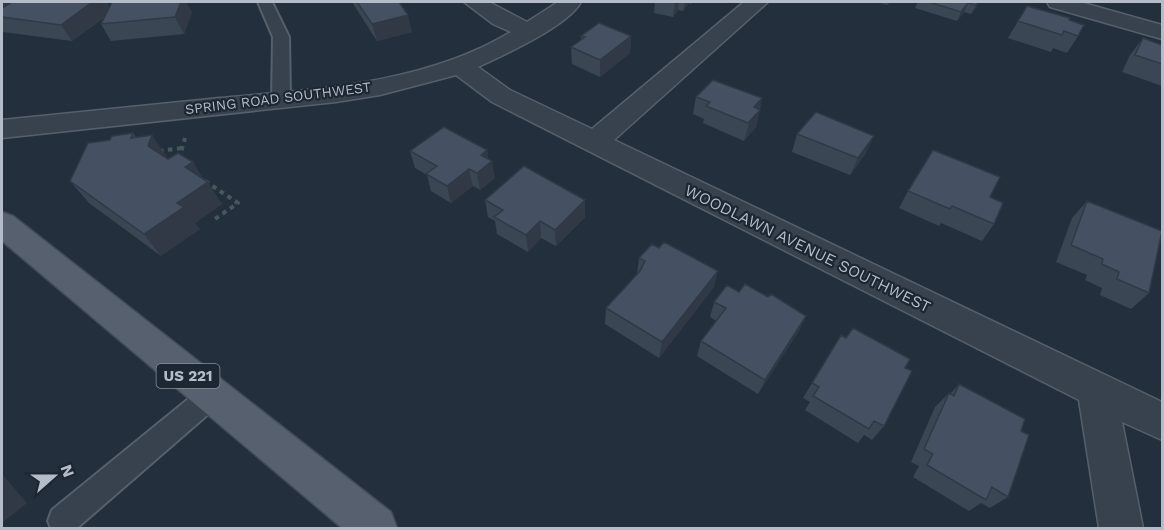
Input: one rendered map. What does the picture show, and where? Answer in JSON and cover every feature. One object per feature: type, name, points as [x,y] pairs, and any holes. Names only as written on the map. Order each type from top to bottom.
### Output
[{"type":"main road","name":"US 221","points":[[2,224],[375,528]]},
{"type":"street","points":[[475,2],[501,20],[530,32]]},
{"type":"street","name":"SPRING ROAD SOUTHWEST","points":[[2,129],[281,100],[411,79],[459,65],[500,48],[530,32],[570,2]]},
{"type":"street","points":[[594,142],[757,2]]},
{"type":"street","points":[[1058,2],[1162,32]]},
{"type":"street","name":"WOODLAWN AVENUE SOUTHWEST","points":[[459,65],[501,96],[1162,422]]},
{"type":"street","points":[[1097,390],[1121,528]]},
{"type":"lane","points":[[265,2],[281,37],[281,100]]},
{"type":"lane","points":[[63,521],[212,395]]},
{"type":"path","points":[[177,164],[186,137]]},
{"type":"path","points":[[151,152],[182,148]]},
{"type":"path","points":[[202,178],[238,203],[215,219]]},
{"type":"building","points":[[12,2],[92,2],[61,25],[2,17],[2,8]]},
{"type":"building","points":[[112,2],[181,2],[175,17],[101,24]]},
{"type":"building","points":[[357,2],[399,2],[408,15],[372,24]]},
{"type":"building","points":[[929,2],[978,2],[976,5],[968,3],[961,12]]},
{"type":"building","points":[[1027,6],[1070,18],[1069,20],[1084,25],[1078,36],[1064,31],[1062,35],[1018,21]]},
{"type":"building","points":[[599,23],[631,36],[600,60],[571,47],[585,37],[581,36]]},
{"type":"building","points":[[1143,38],[1162,45],[1162,64],[1135,55]]},
{"type":"building","points":[[713,80],[762,98],[754,107],[760,110],[748,123],[706,106],[710,102],[696,97]]},
{"type":"building","points":[[816,112],[874,136],[858,158],[797,134]]},
{"type":"building","points":[[444,127],[487,150],[481,155],[492,161],[477,173],[469,169],[447,186],[426,174],[437,166],[410,151]]},
{"type":"building","points":[[133,133],[131,138],[152,135],[148,146],[168,159],[178,153],[193,162],[185,167],[208,182],[177,203],[184,207],[144,234],[70,181],[88,143],[110,140],[112,136]]},
{"type":"building","points":[[933,150],[1000,177],[990,197],[1003,203],[994,224],[908,191]]},
{"type":"building","points":[[524,166],[585,200],[555,230],[540,221],[526,235],[494,217],[503,210],[485,200]]},
{"type":"building","points":[[1087,201],[1162,231],[1149,293],[1117,279],[1119,272],[1102,264],[1103,259],[1071,245]]},
{"type":"building","points":[[664,242],[718,271],[662,342],[606,308],[640,271],[645,261],[639,258],[652,244],[659,248]]},
{"type":"building","points":[[745,284],[768,297],[771,294],[806,316],[765,380],[701,341],[726,308],[714,302],[727,285],[739,292]]},
{"type":"building","points":[[853,328],[910,359],[905,368],[912,371],[884,426],[874,421],[869,429],[813,396],[819,387],[812,383],[841,335],[846,338]]},
{"type":"building","points":[[959,384],[1025,419],[1021,431],[1029,435],[1008,497],[992,487],[986,500],[927,465],[933,454],[924,449],[949,393],[954,396]]}]
